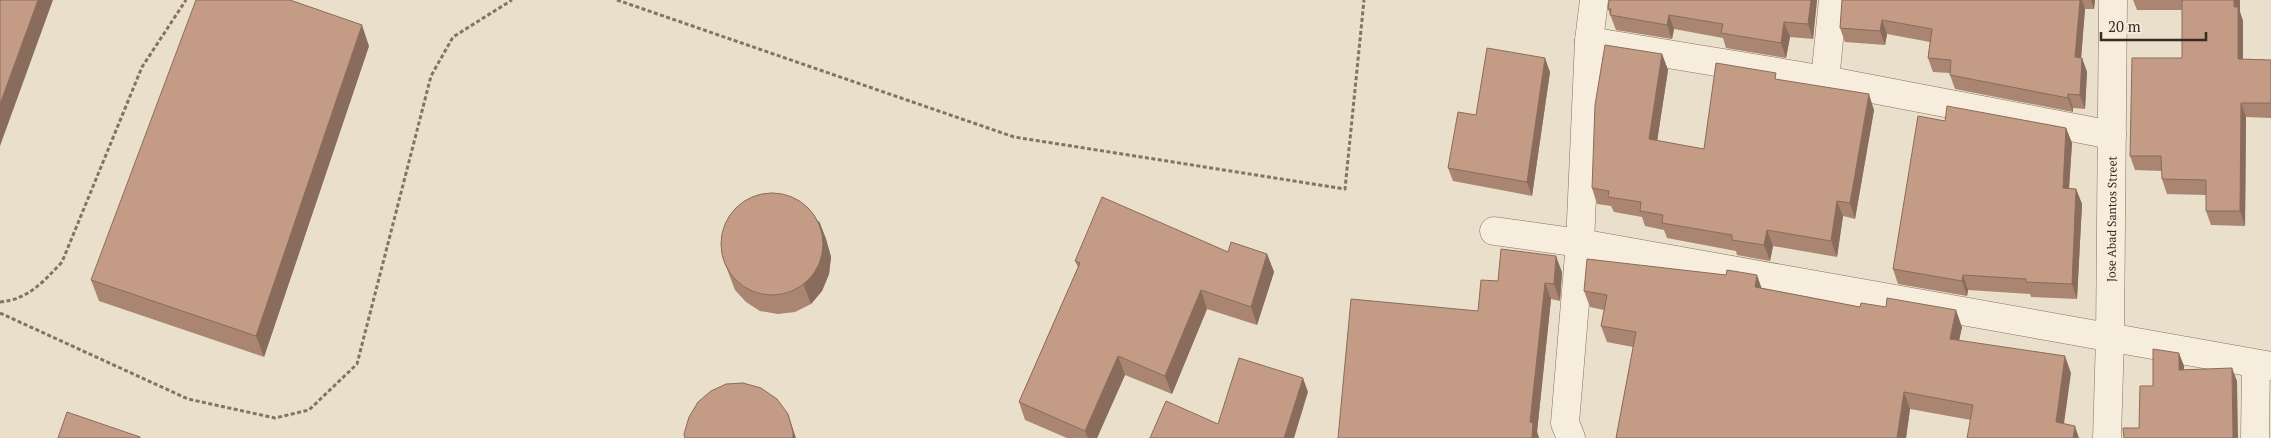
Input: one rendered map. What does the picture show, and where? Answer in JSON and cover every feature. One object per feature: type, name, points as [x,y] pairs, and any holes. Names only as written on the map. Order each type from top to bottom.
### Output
[{"type":"street","points":[[1571,438],[1565,423],[1580,243],[1589,42],[1594,0]]},
{"type":"street","points":[[1824,80],[1833,0]]},
{"type":"street","name":"Jose Abad Santos Street","points":[[2107,438],[2110,338],[2113,0]]},
{"type":"street","points":[[1589,42],[1824,80],[2112,134]]},
{"type":"street","points":[[1494,231],[1580,243],[2263,365],[2255,438]]},
{"type":"path","points":[[0,302],[16,300],[39,286],[62,262],[142,68],[186,0]]},
{"type":"path","points":[[0,314],[188,399],[275,418],[309,410],[357,364],[431,76],[453,37],[512,0]]},
{"type":"path","points":[[617,0],[1014,137],[1345,189],[1364,0]]},
{"type":"building","points":[[0,0],[38,0],[0,104]]},
{"type":"building","points":[[196,0],[290,0],[362,25],[256,336],[91,280]]},
{"type":"building","points":[[1609,0],[1811,0],[1808,24],[1784,22],[1781,43],[1721,33],[1723,24],[1669,15],[1667,25],[1610,15],[1611,9],[1608,9]]},
{"type":"building","points":[[1842,0],[2080,0],[2075,57],[2082,58],[2080,95],[2068,94],[2068,98],[1950,75],[1951,60],[1928,58],[1932,29],[1882,20],[1880,31],[1840,28]]},
{"type":"building","points":[[2182,0],[2234,0],[2234,7],[2238,7],[2238,59],[2271,60],[2271,103],[2241,103],[2240,211],[2206,211],[2206,180],[2162,179],[2161,156],[2130,156],[2132,58],[2182,58]]},
{"type":"building","points":[[1605,45],[1662,54],[1649,139],[1704,149],[1716,63],[1776,73],[1775,79],[1869,94],[1850,203],[1837,201],[1831,241],[1767,230],[1764,245],[1732,240],[1732,235],[1662,223],[1663,215],[1640,211],[1641,202],[1608,197],[1609,191],[1592,188],[1595,105]]},
{"type":"building","points":[[1487,48],[1545,58],[1527,182],[1448,168],[1458,112],[1476,115]]},
{"type":"building","points":[[1947,106],[2066,128],[2063,188],[2076,189],[2072,284],[2026,282],[2026,279],[1963,275],[1962,281],[1893,269],[1918,116],[1945,121]]},
{"type":"building","points":[[772,193],[782,194],[801,201],[815,215],[822,234],[822,254],[815,273],[801,287],[782,294],[772,295],[762,294],[743,287],[729,273],[722,254],[721,244],[722,234],[729,215],[743,201],[762,194]]},
{"type":"building","points":[[1102,197],[1228,252],[1231,242],[1267,254],[1251,307],[1201,290],[1165,376],[1118,356],[1085,431],[1019,402],[1080,263],[1075,261]]},
{"type":"building","points":[[1501,249],[1556,256],[1554,284],[1545,283],[1530,422],[1533,423],[1532,438],[1338,438],[1351,299],[1478,311],[1481,280],[1498,281]]},
{"type":"building","points":[[1587,259],[1726,275],[1727,270],[1757,275],[1755,287],[1860,307],[1861,303],[1886,307],[1887,298],[1956,310],[1950,339],[2065,356],[2056,422],[2075,426],[2073,438],[1967,438],[1973,405],[1904,392],[1897,438],[1616,438],[1636,332],[1601,326],[1607,295],[1584,291]]},
{"type":"building","points":[[2153,349],[2179,353],[2179,370],[2232,368],[2233,438],[2124,438],[2123,428],[2139,428],[2140,386],[2153,386]]},
{"type":"building","points":[[1239,358],[1303,378],[1284,438],[1150,438],[1166,401],[1218,424]]},
{"type":"building","points":[[743,383],[761,388],[777,399],[788,414],[793,438],[685,438],[684,434],[689,417],[698,402],[711,391],[726,384]]},
{"type":"building","points":[[67,412],[140,437],[140,438],[58,438]]}]
